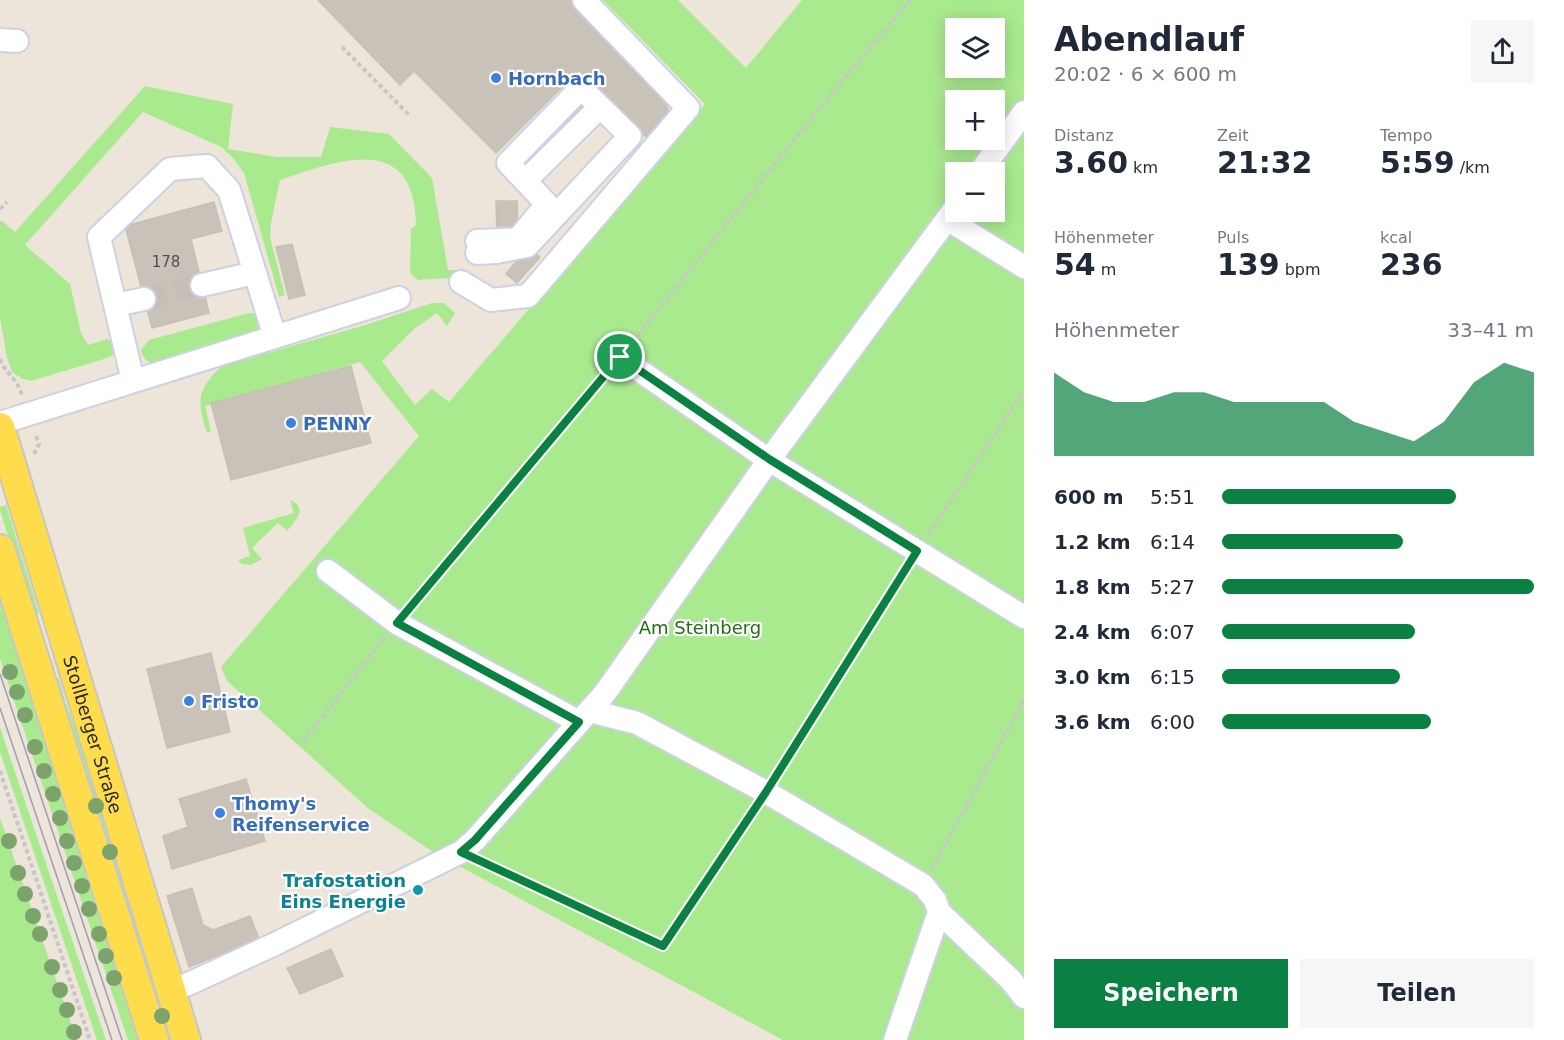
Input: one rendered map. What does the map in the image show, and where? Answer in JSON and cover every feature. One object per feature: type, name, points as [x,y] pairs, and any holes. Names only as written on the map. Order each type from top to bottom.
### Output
[{"type":"main road","name":"Stollberger Straße","points":[[0,427],[186,1040]]},
{"type":"main road","name":"Stollberger Straße","points":[[0,549],[154,1040]]},
{"type":"lane","points":[[460,282],[490,300],[528,296],[688,108],[584,0]]},
{"type":"lane","points":[[477,247],[522,242],[630,136],[581,88],[508,163],[547,204],[522,242]]},
{"type":"lane","points":[[987,162],[1024,112]]},
{"type":"lane","points":[[133,381],[99,237],[170,169],[207,166],[229,190],[275,337]]},
{"type":"lane","points":[[170,990],[186,985],[275,944],[461,852],[475,840],[585,717],[612,683],[769,459],[945,221]]},
{"type":"lane","points":[[963,222],[1024,267]]},
{"type":"lane","points":[[202,285],[255,273]]},
{"type":"lane","points":[[0,423],[399,298]]},
{"type":"lane","points":[[115,305],[144,299]]},
{"type":"lane","points":[[620,357],[769,459],[1024,617]]},
{"type":"lane","points":[[328,571],[397,623],[585,717],[637,723],[766,792],[923,885],[936,900],[939,912],[1011,980],[1024,997]]},
{"type":"lane","points":[[895,1040],[939,912]]},
{"type":"path","points":[[303,741],[397,623],[620,357],[809,121],[910,0]]},
{"type":"path","points":[[342,46],[409,115]]},
{"type":"path","points":[[0,209],[7,202]]},
{"type":"path","points":[[461,852],[663,946],[766,792],[917,551],[1024,390]]},
{"type":"path","points":[[923,885],[1024,700]]},
{"type":"path","points":[[0,771],[90,1040]]},
{"type":"green space","name":"Am Steinberg","points":[[603,0],[678,0],[746,68],[802,0],[1024,0],[1024,1040],[783,1040],[433,852],[369,809],[227,681],[221,667],[419,436],[360,362],[205,406],[211,431],[207,433],[200,404],[203,389],[213,374],[222,366],[362,326],[432,303],[444,303],[455,313],[447,326],[437,313],[414,329],[382,361],[415,405],[432,389],[449,402],[705,104]]},
{"type":"green space","points":[[145,86],[233,104],[228,149],[277,157],[321,157],[330,127],[389,134],[432,178],[448,270],[458,270],[450,278],[418,280],[410,273],[411,229],[416,225],[412,195],[402,176],[388,164],[369,160],[348,161],[326,165],[280,180],[270,237],[285,295],[279,297],[244,173],[221,147],[143,112],[25,245],[70,284],[81,333],[88,345],[107,339],[113,341],[117,353],[31,381],[23,379],[12,372],[7,358],[0,318],[0,221],[15,232]]},
{"type":"green space","points":[[249,313],[257,314],[261,325],[258,330],[249,335],[154,364],[143,356],[141,350],[149,340]]},
{"type":"green space","points":[[290,500],[296,503],[300,511],[294,523],[287,531],[278,523],[252,548],[262,559],[251,565],[242,564],[238,560],[250,556],[243,528],[294,513]]},
{"type":"green space","points":[[6,505],[39,613],[33,616],[0,510],[0,507]]},
{"type":"green space","points":[[0,581],[142,1040],[128,1040],[0,659]]},
{"type":"green space","points":[[59,678],[175,1040],[164,1040],[52,679]]},
{"type":"green space","points":[[0,727],[106,1040],[97,1040],[0,752]]},
{"type":"green space","points":[[0,818],[77,1040],[0,1040]]},
{"type":"building","name":"Hornbach","points":[[318,0],[576,0],[667,95],[668,117],[646,137],[579,70],[496,153],[414,71],[400,85]]},
{"type":"building","points":[[582,96],[590,104],[540,154],[531,146]]},
{"type":"building","points":[[496,201],[517,201],[518,235],[497,236]]},
{"type":"building","points":[[214,202],[222,231],[191,239],[209,313],[152,328],[125,226]]},
{"type":"building","points":[[292,244],[305,295],[289,299],[276,247]]},
{"type":"building","points":[[528,247],[540,257],[517,283],[506,274]]},
{"type":"building","name":"PENNY","points":[[351,366],[371,443],[231,480],[211,403]]},
{"type":"building","name":"Fristo","points":[[211,653],[230,732],[167,748],[147,669]]},
{"type":"building","name":"Thomy's Reifenservice","points":[[246,779],[265,841],[172,869],[163,836],[188,827],[179,799]]},
{"type":"building","points":[[192,888],[203,925],[213,930],[250,916],[259,939],[189,967],[167,896]]},
{"type":"building","points":[[331,949],[343,976],[300,994],[287,968]]},
{"type":"tunnel","points":[[144,299],[202,285]]},
{"type":"tram line","points":[[0,674],[122,1040]]},
{"type":"tram line","points":[[0,708],[112,1040]]},
{"type":"place","name":"Hornbach","points":[[496,78]]},
{"type":"place","name":"PENNY","points":[[291,423]]},
{"type":"place","name":"Fristo","points":[[189,701]]},
{"type":"place","name":"Thomy's Reifenservice","points":[[220,813]]},
{"type":"place","name":"Trafostation Eins Energie","points":[[418,890]]},
{"type":"route","points":[[620,357],[769,459],[917,551],[766,792],[663,946],[461,852],[475,840],[579,722],[397,623],[620,357]]}]
